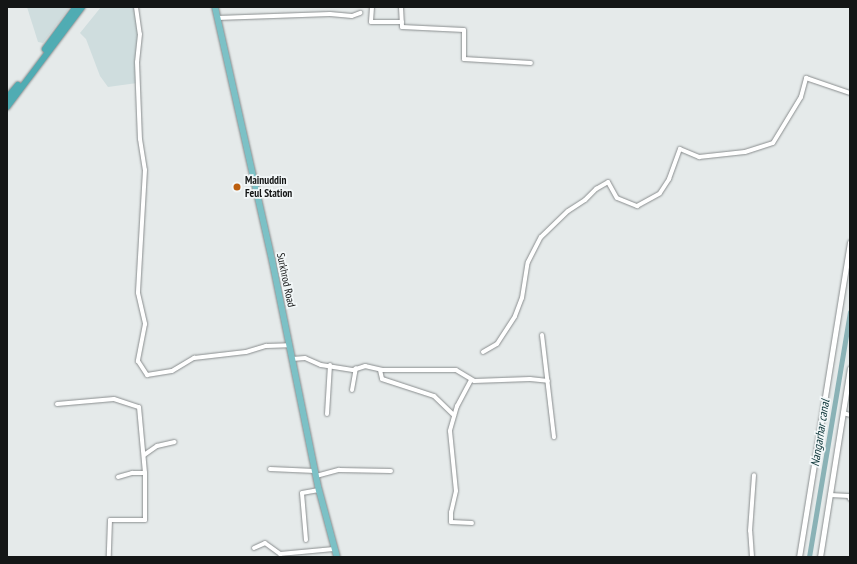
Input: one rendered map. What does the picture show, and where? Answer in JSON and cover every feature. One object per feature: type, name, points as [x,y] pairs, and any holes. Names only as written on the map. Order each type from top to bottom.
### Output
[{"type":"highway","points":[[7,98],[76,7]]},
{"type":"highway","points":[[7,107],[82,7]]},
{"type":"main road","name":"Surkhrod Road","points":[[215,7],[290,345],[319,490],[337,557]]},
{"type":"street","points":[[136,7],[140,34],[137,62],[140,139],[145,170],[138,293],[145,324],[138,361],[147,375],[172,371],[194,358],[246,352],[266,346],[290,345]]},
{"type":"street","points":[[372,7],[371,22],[402,22]]},
{"type":"street","points":[[402,7],[402,27],[464,30],[465,59],[531,63]]},
{"type":"street","points":[[217,18],[330,14],[352,16],[360,13]]},
{"type":"street","points":[[483,352],[497,344],[515,316],[522,298],[528,262],[541,237],[568,211],[586,200],[596,190],[608,182],[618,198],[637,206],[660,193],[669,180],[680,149],[699,156],[745,152],[773,143],[800,96],[806,78],[850,93]]},
{"type":"street","points":[[799,557],[850,242]]},
{"type":"street","points":[[542,335],[554,437]]},
{"type":"street","points":[[292,359],[305,358],[321,365],[330,364],[356,368],[365,366],[380,370],[456,370],[471,380],[548,381]]},
{"type":"street","points":[[327,414],[330,364]]},
{"type":"street","points":[[352,390],[356,368]]},
{"type":"street","points":[[820,557],[850,368]]},
{"type":"street","points":[[380,370],[382,378],[434,396],[454,415]]},
{"type":"street","points":[[471,380],[464,389],[454,415],[450,431],[456,491],[451,512],[452,522],[472,523]]},
{"type":"street","points":[[57,404],[114,399],[138,405],[144,455],[145,520],[110,520],[109,557]]},
{"type":"street","points":[[843,413],[850,415]]},
{"type":"street","points":[[144,455],[157,446],[175,442]]},
{"type":"street","points":[[270,469],[316,474],[339,470],[391,471]]},
{"type":"street","points":[[118,477],[132,473],[145,473]]},
{"type":"street","points":[[752,557],[750,531],[754,475]]},
{"type":"street","points":[[306,540],[302,493],[319,490]]},
{"type":"street","points":[[830,495],[850,497]]},
{"type":"street","points":[[254,548],[265,543],[280,554],[334,549]]},
{"type":"shaded area","points":[[27,7],[70,7],[43,43],[38,42]]},
{"type":"shaded area","points":[[101,7],[135,7],[140,37],[137,83],[108,87],[100,76],[86,39],[80,33]]},
{"type":"waterway","name":"Nangarhar canal","points":[[809,557],[850,312]]},
{"type":"place","name":"Mainuddin Feul Station","points":[[237,187]]}]
